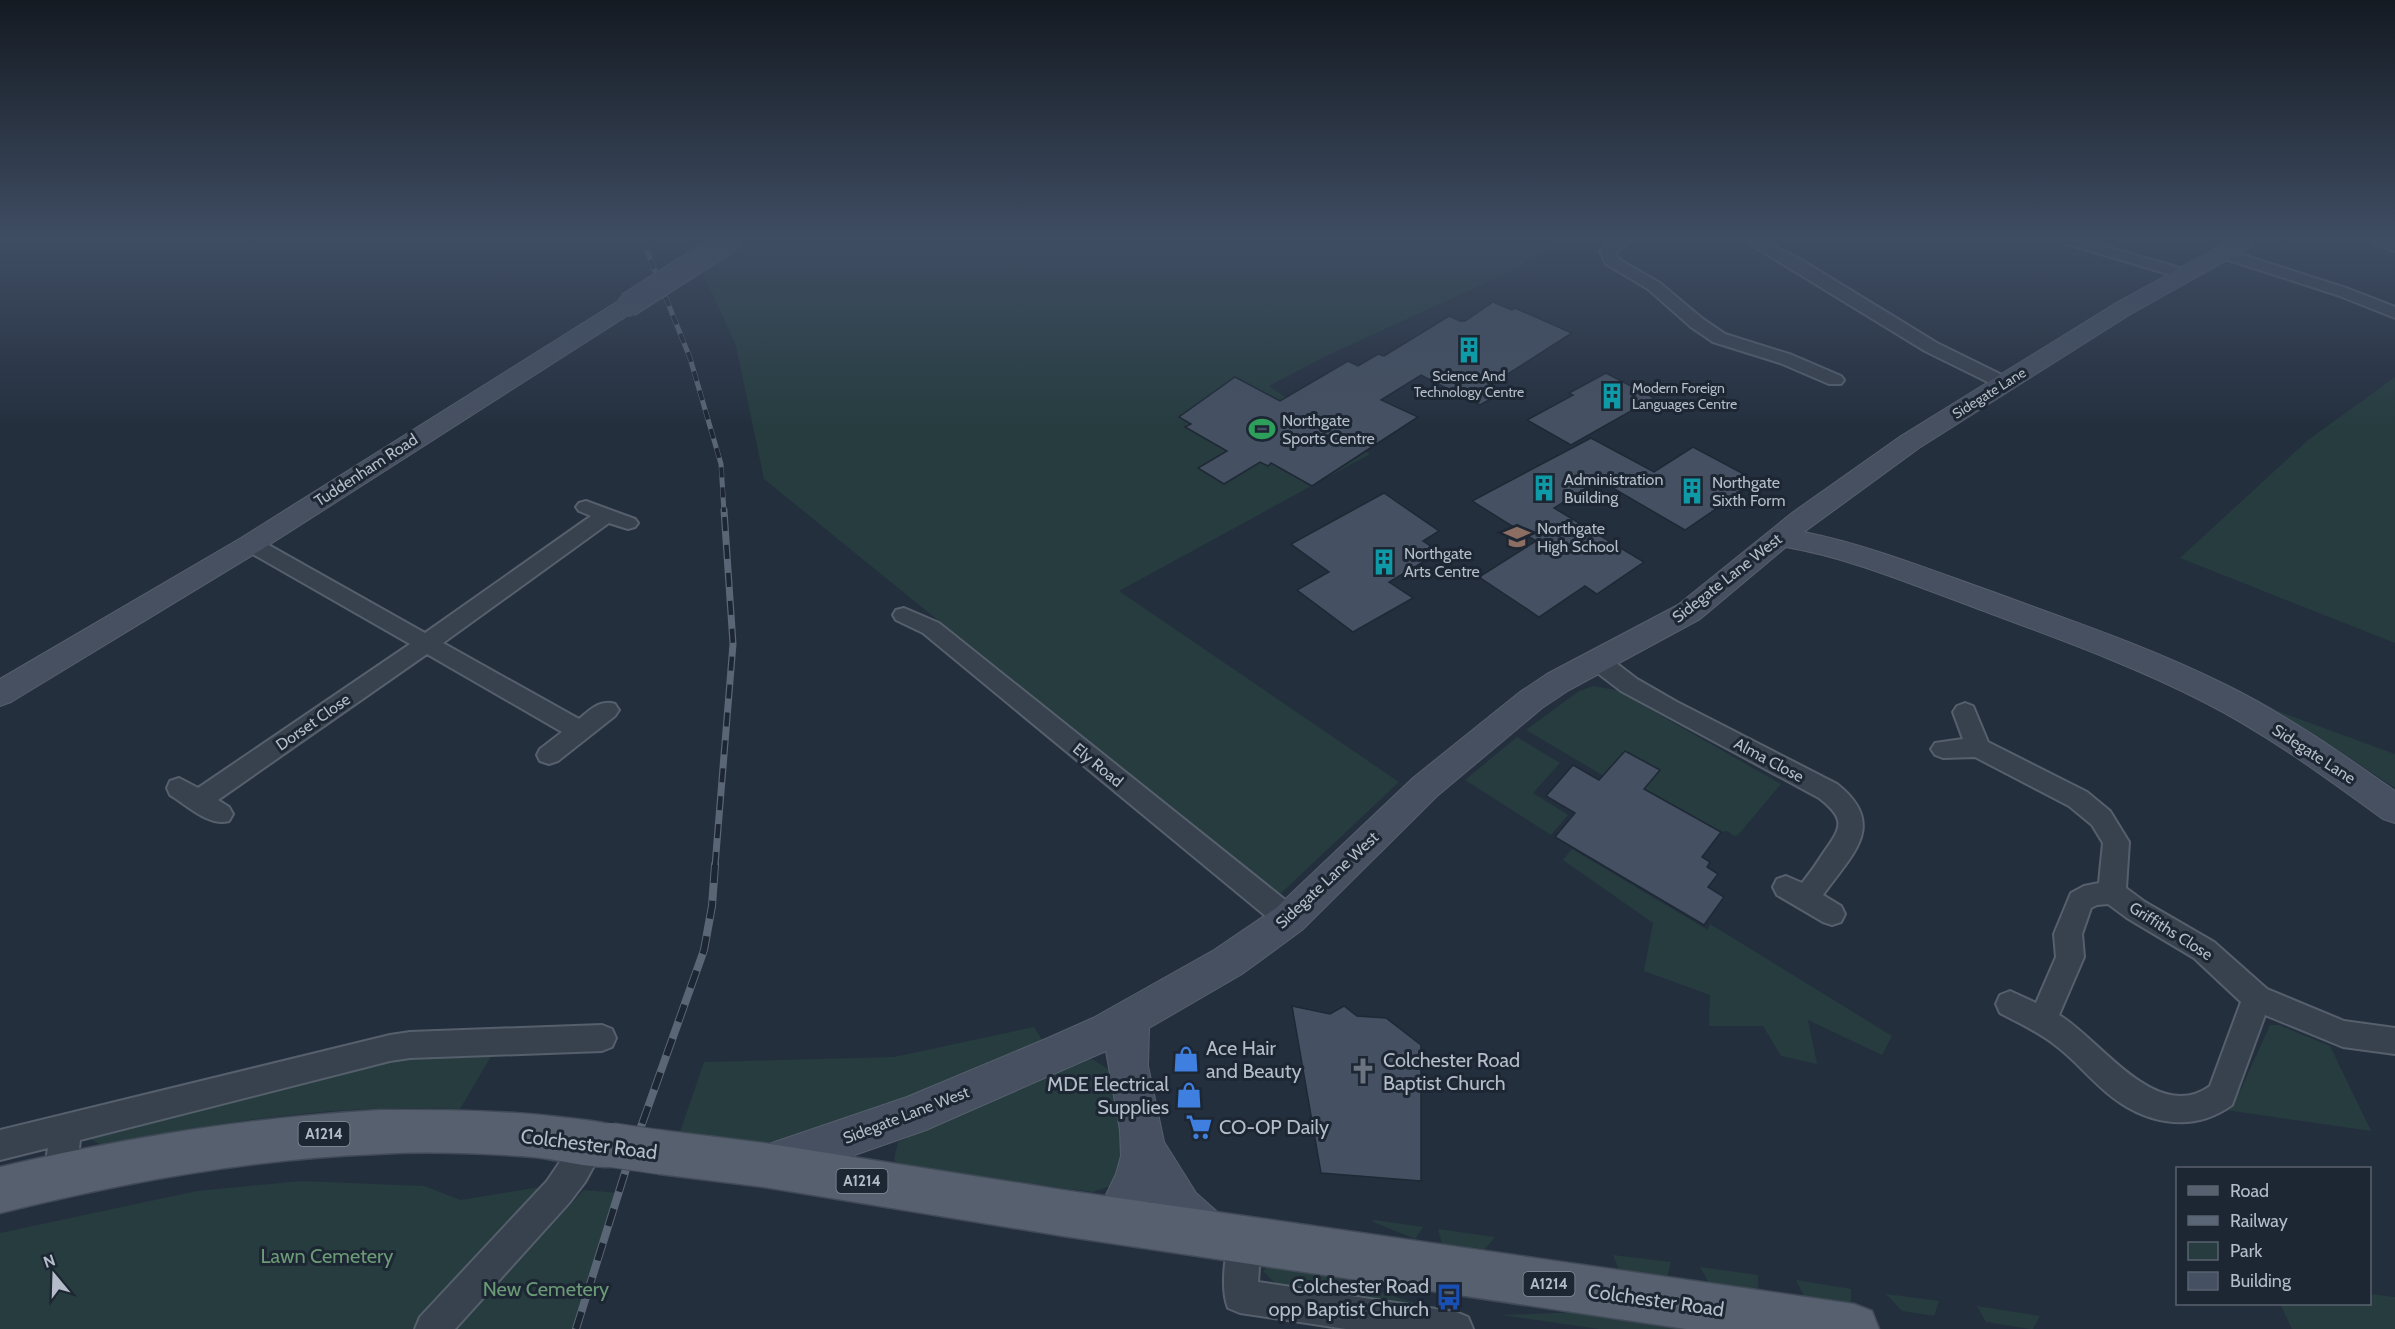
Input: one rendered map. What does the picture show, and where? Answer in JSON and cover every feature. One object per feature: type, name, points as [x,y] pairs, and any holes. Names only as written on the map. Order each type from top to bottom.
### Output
[{"type":"main road","name":"Colchester Road","points":[[0,1190],[60,1174],[215,1145],[358,1132],[525,1135],[764,1165],[1116,1220],[1854,1329]]},
{"type":"street","name":"Tuddenham Road","points":[[0,694],[251,544],[631,303]]},
{"type":"street","points":[[1675,303],[1712,334],[1836,379]]},
{"type":"street","points":[[1860,303],[1931,347],[2004,383]]},
{"type":"street","name":"Sidegate Lane","points":[[2136,303],[1911,442],[1791,528],[1807,541],[1865,556],[2042,622],[2188,680],[2291,738],[2395,809]]},
{"type":"street","points":[[2370,303],[2395,313]]},
{"type":"street","name":"Dorset Close","points":[[220,814],[189,794],[427,643],[596,511],[628,523]]},
{"type":"street","name":"Sidegate Lane West","points":[[764,1165],[911,1116],[1107,1031],[1228,962],[1289,919],[1425,787],[1502,723],[1558,682],[1689,612],[1791,528]]},
{"type":"street","points":[[251,544],[580,731]]},
{"type":"street","name":"Ely Road","points":[[904,615],[932,628],[1289,919]]},
{"type":"street","name":"Alma Close","points":[[1599,662],[1629,685],[1828,791],[1843,804],[1852,824],[1850,836],[1796,893],[1832,914]]},
{"type":"street","points":[[549,755],[607,710]]},
{"type":"street","points":[[1943,749],[1978,747],[1965,712]]},
{"type":"street","name":"Griffiths Close","points":[[1978,747],[2078,799],[2101,818],[2116,842],[2112,874],[2114,892],[2150,919],[2204,950],[2257,998],[2343,1034],[2395,1041]]},
{"type":"street","points":[[2042,1021],[2070,957],[2068,933],[2080,901],[2093,894],[2114,892]]},
{"type":"street","points":[[2010,1004],[2067,1036],[2114,1081],[2137,1098],[2165,1108],[2193,1110],[2211,1103],[2222,1095],[2257,998]]},
{"type":"street","points":[[1131,1018],[1125,1039],[1126,1054],[1143,1147],[1180,1209],[1226,1236],[1240,1296],[1456,1329]]},
{"type":"street","points":[[0,1145],[390,1047],[602,1038]]},
{"type":"street","points":[[60,1174],[66,1129]]},
{"type":"street","points":[[432,1329],[601,1144]]},
{"type":"street","points":[[1116,1220],[1138,1173],[1143,1147]]},
{"type":"green space","name":"Northgate Sports Centre","points":[[717,303],[1442,303],[1328,355],[1269,386],[1370,454],[1119,591],[1399,782],[1276,898],[1179,816],[764,479],[736,346]]},
{"type":"green space","points":[[2395,377],[2395,643],[2180,558],[2308,440]]},
{"type":"green space","points":[[1593,686],[1616,690],[1781,784],[1738,835],[1734,836],[1727,831],[1721,832],[1644,789],[1659,770],[1625,751],[1604,776],[1526,730],[1579,691]]},
{"type":"green space","points":[[2261,705],[2395,754],[2395,788],[2336,749]]},
{"type":"green space","points":[[1517,737],[1560,763],[1533,793],[1568,815],[1551,835],[1465,780]]},
{"type":"green space","points":[[1572,849],[1708,930],[1710,924],[1892,1036],[1882,1055],[1808,1020],[1817,1064],[1781,1056],[1763,1026],[1709,1026],[1710,995],[1644,971],[1653,923],[1563,860]]},
{"type":"green space","points":[[2270,1025],[2279,1025],[2330,1046],[2371,1131],[2226,1110],[2241,1089]]},
{"type":"green space","points":[[1034,1027],[1042,1040],[972,1075],[803,1138],[761,1143],[680,1132],[704,1062],[894,1057]]},
{"type":"green space","points":[[494,1051],[460,1109],[369,1109],[279,1116],[101,1145],[89,1138],[91,1130],[313,1076],[433,1055]]},
{"type":"green space","points":[[1084,1058],[1094,1060],[1108,1069],[1117,1083],[1125,1169],[1110,1186],[1093,1192],[899,1167],[894,1160],[898,1142]]},
{"type":"green space","name":"Lawn Cemetery","points":[[301,1181],[424,1186],[461,1200],[545,1186],[412,1329],[0,1329],[0,1233],[197,1191]]},
{"type":"green space","name":"New Cemetery","points":[[584,1190],[619,1193],[576,1329],[455,1329]]},
{"type":"green space","points":[[1371,1221],[1423,1227],[1415,1239]]},
{"type":"green space","points":[[1438,1229],[1495,1237],[1485,1249],[1442,1244]]},
{"type":"green space","points":[[1613,1255],[1671,1262],[1667,1277],[1619,1270]]},
{"type":"green space","points":[[1268,1267],[1334,1277],[1418,1304],[1277,1285],[1263,1271]]},
{"type":"green space","points":[[1700,1267],[1758,1275],[1758,1289],[1709,1283]]},
{"type":"green space","points":[[1796,1280],[1851,1289],[1851,1303],[1804,1296]]},
{"type":"green space","points":[[1886,1294],[1939,1301],[1934,1316],[1902,1311]]},
{"type":"green space","points":[[2371,1294],[2395,1297],[2395,1329],[2292,1329],[2280,1305],[2371,1305]]},
{"type":"green space","points":[[1977,1306],[2040,1316],[2033,1329],[2030,1329],[1986,1322]]},
{"type":"green space","points":[[1579,1313],[1688,1329],[1599,1329],[1502,1315]]},
{"type":"building","points":[[1491,303],[1495,303],[1512,310],[1515,308],[1572,333],[1486,388],[1498,395],[1480,405],[1421,375],[1381,400],[1418,417],[1312,486],[1271,463],[1268,466],[1260,462],[1224,484],[1198,468],[1227,451],[1185,427],[1191,424],[1179,417],[1235,377],[1280,401],[1348,361],[1358,366],[1378,354],[1384,356],[1449,316],[1465,321]]},
{"type":"building","points":[[1606,373],[1654,398],[1571,445],[1527,420],[1573,395],[1569,393]]},
{"type":"building","points":[[1591,438],[1654,472],[1693,447],[1757,481],[1685,530],[1599,480],[1554,508],[1644,562],[1597,594],[1585,586],[1539,617],[1479,577],[1536,541],[1472,501]]},
{"type":"building","name":"Northgate Arts Centre","points":[[1384,493],[1439,531],[1423,541],[1440,552],[1389,582],[1413,598],[1353,632],[1297,590],[1329,572],[1291,544]]},
{"type":"building","points":[[1625,751],[1660,770],[1644,789],[1721,832],[1702,857],[1710,862],[1707,867],[1718,874],[1708,887],[1724,897],[1704,925],[1555,837],[1575,813],[1546,796],[1573,765],[1599,780]]},
{"type":"building","name":"Colchester Road Baptist Church","points":[[1292,1006],[1330,1014],[1344,1006],[1357,1016],[1386,1018],[1421,1045],[1421,1181],[1321,1173]]},
{"type":"railway","points":[[668,303],[690,358],[721,464],[724,512]]},
{"type":"railway","points":[[715,866],[733,644],[724,510]]},
{"type":"railway","points":[[576,1329],[627,1166],[704,950],[712,906],[715,865]]},
{"type":"place","name":"Science And Technology Centre","points":[[1469,350]]},
{"type":"place","name":"Modern Foreign Languages Centre","points":[[1612,396]]},
{"type":"place","name":"Northgate Sports Centre","points":[[1262,429]]},
{"type":"place","name":"Administration Building","points":[[1544,488]]},
{"type":"place","name":"Northgate Sixth Form","points":[[1692,491]]},
{"type":"place","name":"Northgate High School","points":[[1517,537]]},
{"type":"place","name":"Northgate Arts Centre","points":[[1384,562]]},
{"type":"place","name":"Ace Hair and Beauty","points":[[1186,1059]]},
{"type":"place","name":"Colchester Road Baptist Church","points":[[1363,1071]]},
{"type":"place","name":"MDE Electrical Supplies","points":[[1189,1095]]},
{"type":"place","name":"CO-OP Daily","points":[[1199,1127]]},
{"type":"place","name":"Colchester Road opp Baptist Church","points":[[1449,1297]]}]
